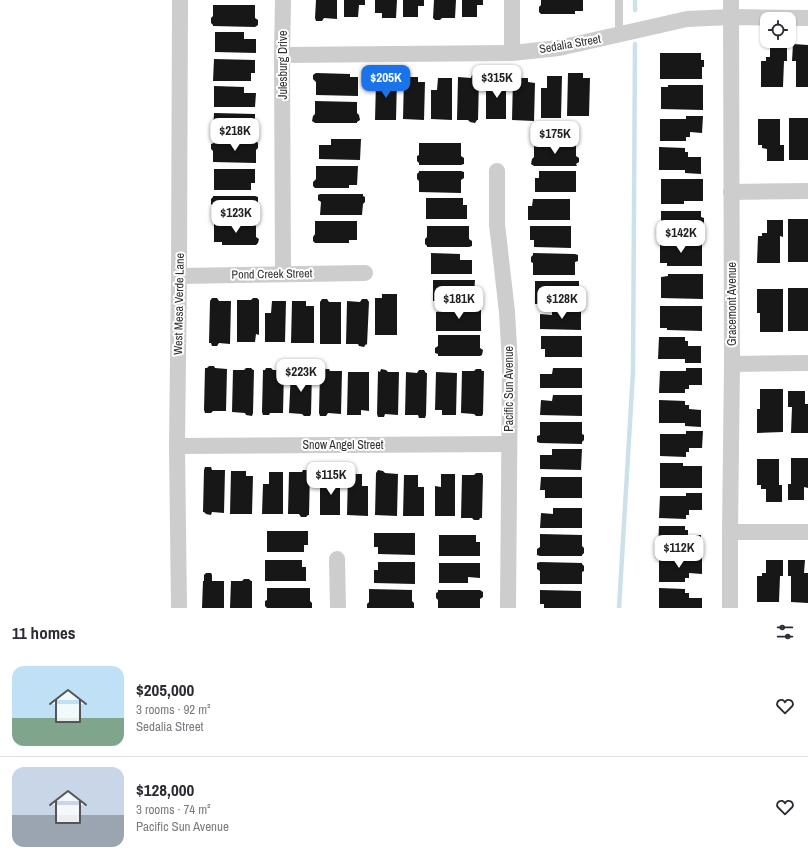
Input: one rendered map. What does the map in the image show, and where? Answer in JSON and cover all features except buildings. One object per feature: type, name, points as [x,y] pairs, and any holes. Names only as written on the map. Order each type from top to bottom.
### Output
[{"type":"street","name":"West Mesa Verde Lane","points":[[179,608],[177,446],[180,0]]},
{"type":"street","name":"Julesburg Drive","points":[[283,0],[283,274]]},
{"type":"street","points":[[512,0],[512,53]]},
{"type":"street","name":"Gracemont Avenue","points":[[730,608],[732,364],[731,0]]},
{"type":"street","name":"Sedalia Street","points":[[282,55],[512,53],[559,48],[687,19],[731,17],[808,18]]},
{"type":"street","name":"Pacific Sun Avenue","points":[[497,171],[498,224],[507,312],[510,364],[508,608]]},
{"type":"street","points":[[731,192],[808,191]]},
{"type":"street","name":"Pond Creek Street","points":[[179,276],[365,273]]},
{"type":"street","points":[[732,364],[808,363]]},
{"type":"street","name":"Snow Angel Street","points":[[177,446],[509,444]]},
{"type":"street","points":[[730,532],[808,532]]},
{"type":"street","points":[[338,559],[338,608]]},
{"type":"lane","points":[[619,0],[619,35]]},
{"type":"waterway","points":[[635,0],[635,10]]},
{"type":"waterway","points":[[619,608],[633,372],[635,44]]}]
